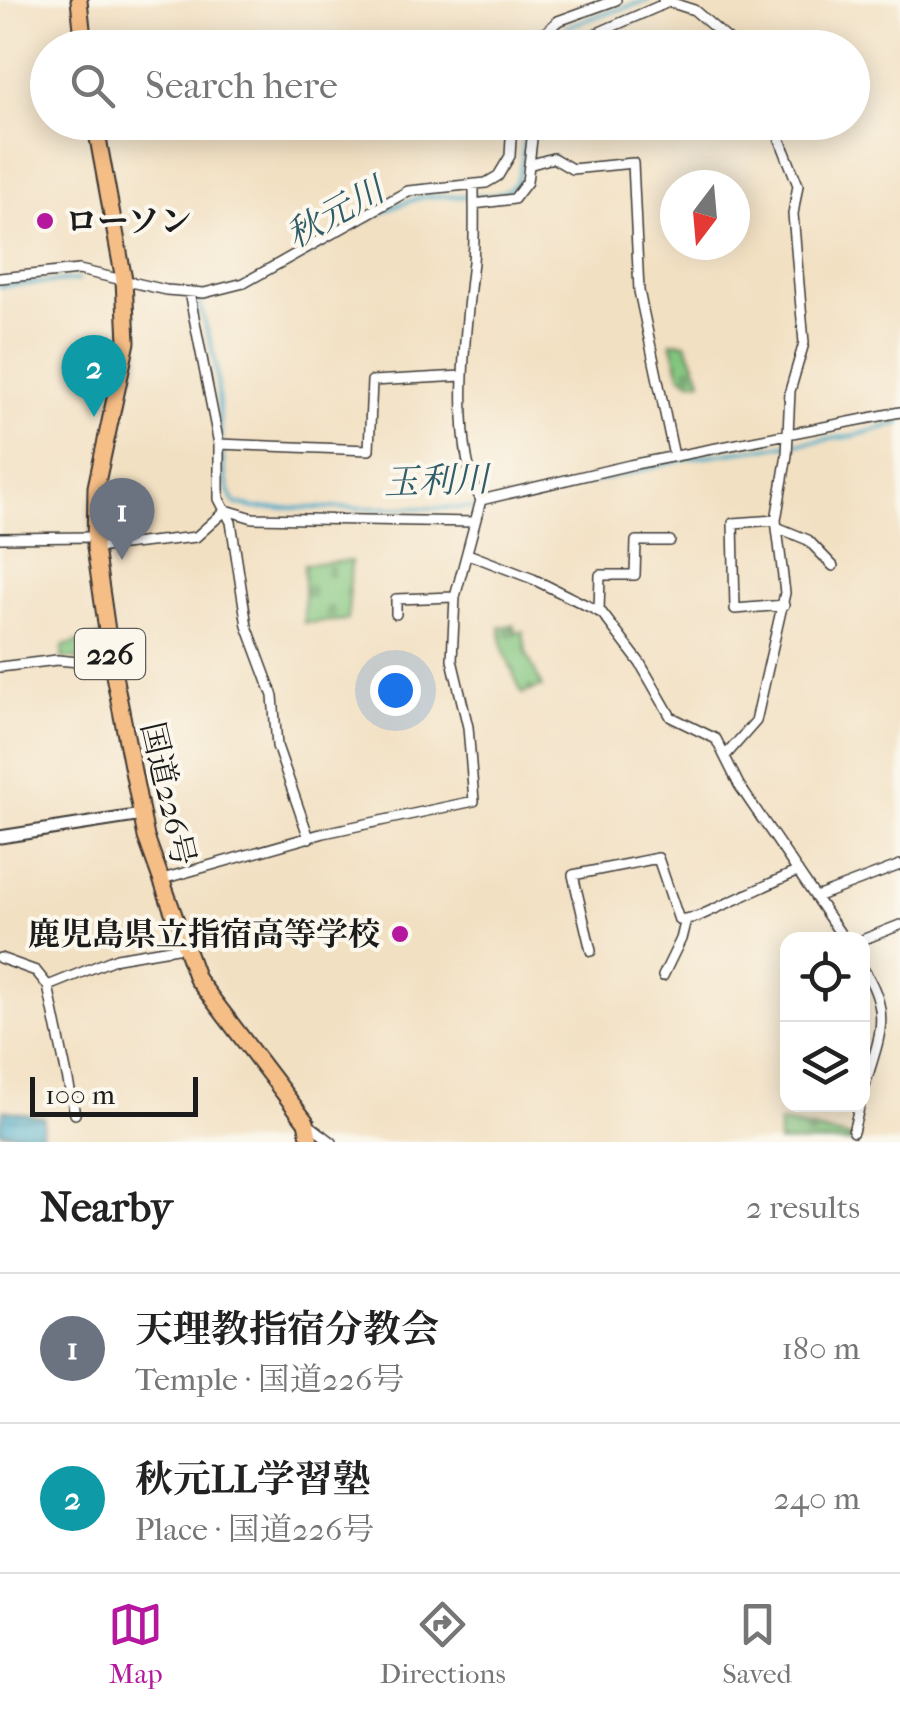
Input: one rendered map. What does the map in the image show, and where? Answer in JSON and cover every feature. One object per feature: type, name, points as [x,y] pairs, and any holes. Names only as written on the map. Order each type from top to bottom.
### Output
[{"type":"highway","points":[[79,0],[82,30]]},
{"type":"highway","name":"国道226号","points":[[98,140],[124,280],[127,342],[100,463],[95,542],[112,665],[142,815],[158,880],[182,947],[217,1010],[306,1122],[310,1142]]},
{"type":"street","points":[[548,30],[558,21],[616,0]]},
{"type":"street","points":[[602,30],[664,1],[694,10],[717,30]]},
{"type":"street","points":[[158,880],[310,838],[474,801],[468,727],[452,660],[455,596],[481,500],[472,484],[462,376],[474,194],[504,168],[509,140]]},
{"type":"street","points":[[0,278],[79,270],[189,293],[244,283],[408,191],[514,198],[527,182],[533,140]]},
{"type":"street","points":[[726,754],[756,721],[784,605],[778,524],[790,391],[804,343],[793,214],[798,185],[779,140]]},
{"type":"street","points":[[532,164],[552,158],[572,169],[633,164],[639,291],[674,456]]},
{"type":"street","points":[[189,293],[222,445],[217,479],[247,626],[272,696],[278,746],[310,838]]},
{"type":"street","points":[[222,445],[369,450],[372,381],[462,376]]},
{"type":"street","points":[[481,500],[674,456],[786,438],[900,412]]},
{"type":"street","points":[[0,538],[95,542],[196,537],[226,510]]},
{"type":"street","points":[[226,510],[253,518],[474,522]]},
{"type":"street","points":[[784,605],[735,608],[732,523],[778,524],[808,540],[833,566]]},
{"type":"street","points":[[599,612],[600,574],[635,576],[636,541],[670,541]]},
{"type":"street","points":[[468,554],[533,579],[599,612],[640,662],[671,717],[716,739],[740,785],[839,932]]},
{"type":"street","points":[[396,614],[396,599],[455,596]]},
{"type":"street","points":[[0,667],[57,660],[112,665]]},
{"type":"street","points":[[0,838],[142,815]]},
{"type":"street","points":[[591,951],[572,875],[658,858],[679,920],[798,872]]},
{"type":"street","points":[[816,897],[900,865]]},
{"type":"street","points":[[663,976],[686,919]]},
{"type":"street","points":[[870,937],[900,925]]},
{"type":"street","points":[[48,986],[117,958],[182,947]]},
{"type":"street","points":[[0,958],[22,964],[48,986],[74,1114]]},
{"type":"street","points":[[870,978],[878,990],[884,1013],[870,1066]]},
{"type":"street","points":[[853,1132],[858,1112]]},
{"type":"street","points":[[306,1122],[332,1142]]},
{"type":"green space","points":[[671,342],[686,343],[702,380],[691,382],[680,374]]},
{"type":"green space","points":[[351,561],[348,620],[304,623],[304,564]]},
{"type":"green space","points":[[513,625],[516,633],[523,631],[526,652],[542,687],[522,694],[503,649],[500,627]]},
{"type":"green space","points":[[100,636],[105,661],[62,658],[63,646]]},
{"type":"green space","points":[[780,1122],[852,1138],[851,1142],[778,1142]]},
{"type":"water","points":[[3,1110],[44,1117],[41,1138],[0,1132]]},
{"type":"waterway","name":"秋元川","points":[[564,30],[649,0]]},
{"type":"waterway","name":"秋元川","points":[[199,299],[258,280],[363,222],[419,198],[484,196],[507,190],[520,170],[522,140]]},
{"type":"waterway","name":"秋元川","points":[[0,286],[79,280]]},
{"type":"waterway","name":"玉利川","points":[[198,299],[216,367],[221,440],[230,493],[236,504],[255,508],[489,508],[690,458],[853,436],[900,423]]},
{"type":"place","name":"ローソン","points":[[45,221]]},
{"type":"place","name":"秋元LL学習塾","points":[[94,417]]},
{"type":"place","name":"天理教指宿分教会","points":[[122,560]]},
{"type":"place","name":"鹿児島県立指宿高等学校","points":[[400,934]]}]
